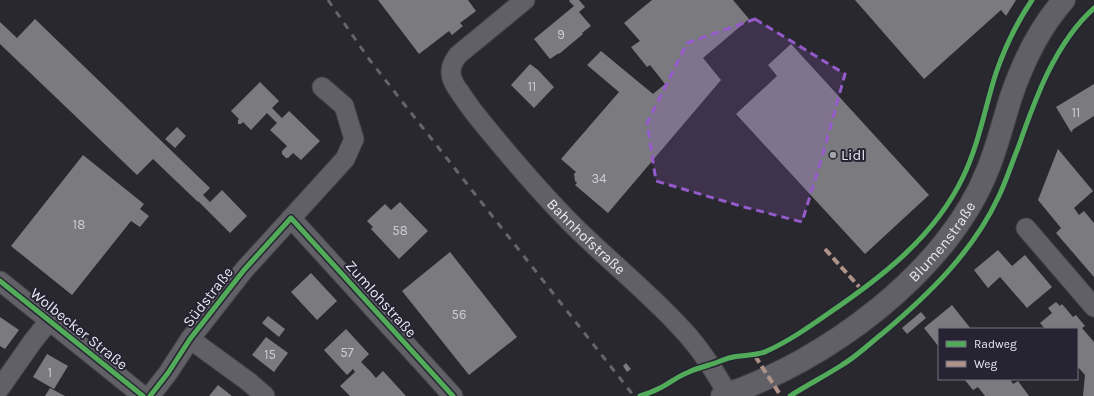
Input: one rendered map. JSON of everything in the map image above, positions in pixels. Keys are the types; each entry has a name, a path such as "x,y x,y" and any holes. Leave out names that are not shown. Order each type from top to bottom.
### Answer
{"street":[{"name":"Bahnhofstraße","path":"525,0 458,55 452,66 452,79 464,99 520,168 578,231 641,288 681,328 704,356 726,395"},
{"name":"Blumenstraße","path":"726,395 753,385 790,368 843,335 906,284 944,244 966,214 983,182 1019,75 1030,51 1045,24 1064,0"},
{"name":"Südstraße","path":"150,396 168,373 190,339 244,270 345,159 354,139 344,106 322,87"},
{"name":"Zumlohstraße","path":"291,218 454,396"},
{"path":"1026,228 1094,307"},
{"name":"Wolbecker Straße","path":"0,281 142,396"},
{"path":"0,388 49,321"},
{"path":"190,339 249,382 265,396"}],"highlighted area":[{"path":"755,19 845,74 802,222 744,207 656,181 647,123 687,43"}],"building":[{"path":"378,0 468,0 476,11 460,23 463,26 452,35 449,31 419,54"},
{"path":"579,0 585,7 579,12 591,26 559,54 550,59 534,39 574,6 569,1"},
{"path":"652,0 733,0 749,19 703,58 721,80 608,213 575,185 577,183 575,181 574,174 576,172 561,159 619,92 587,65 601,51 653,94 665,84 650,65 647,67 631,47 640,41 624,23"},
{"path":"855,0 1016,0 1006,16 1001,10 924,79"},
{"path":"35,19 210,188 203,195 210,202 222,190 247,216 230,233 153,159 137,175 0,44 0,22 17,38"},
{"name":"Lidl","path":"791,44 929,195 865,254 736,114 777,76 768,65"},
{"path":"530,64 538,70 554,87 534,108 511,85"},
{"path":"260,82 279,101 272,108 282,118 289,111 320,141 301,160 293,153 288,158 282,154 282,151 287,146 270,130 277,123 267,113 251,130 243,122 238,124 239,119 231,111"},
{"path":"1094,84 1094,116 1071,132 1056,107"},
{"path":"177,127 186,136 175,148 165,139"},
{"path":"1058,149 1093,191 1074,208 1079,215 1084,211 1094,223 1094,277 1056,233 1061,228 1038,200"},
{"path":"83,155 144,204 140,209 149,216 140,227 131,221 72,295 11,246"},
{"path":"400,202 428,231 399,259 371,229 373,227 367,221 385,204 391,210"},
{"path":"998,250 1012,266 1025,255 1052,287 1027,308 1000,277 988,288 974,270"},
{"path":"450,252 517,337 469,375 402,291"},
{"path":"311,273 337,301 317,320 291,292"},
{"path":"1056,302 1060,306 1062,304 1073,317 1076,315 1085,326 1082,328 1094,342 1094,396 1083,396 1085,375 1078,367 1078,328 1044,328 1040,323 1052,313 1048,308"},
{"path":"952,305 970,328 938,328 938,346 924,328"},
{"path":"921,312 926,318 907,334 902,328"},
{"path":"268,316 285,329 279,337 262,323"},
{"path":"0,317 19,330 5,349 0,346"},
{"path":"346,329 369,354 361,362 376,378 383,371 406,396 350,396 340,386 355,372 353,369 347,375 324,350"},
{"path":"266,337 288,353 274,372 252,355"},
{"path":"47,354 68,366 54,389 33,377"},
{"path":"626,363 631,369 627,372 623,366"},
{"path":"965,380 1011,380 1013,384 1018,381 1029,396 985,396 978,387 973,390"},
{"path":"218,385 232,396 209,396"},
{"path":"50,388 65,396 45,396"}],"railway":[{"path":"328,0 369,59 634,396"}],"marked path":[{"path":"825,249 862,290"},
{"path":"755,356 781,396"}],"cycle path":[{"path":"640,396 658,389 681,375 696,369 734,357 762,353 783,343 849,299 905,254 938,218 963,177 978,139 992,86 1007,44 1032,0"},
{"path":"790,396 842,365 863,350 916,304 948,272 962,255 975,237 998,198 1039,91 1057,55 1080,22 1094,8"},
{"path":"150,396 168,373 190,339 244,270 291,218 453,396"},
{"path":"0,281 143,396"}],"place":[{"name":"Lidl","path":"833,155"}]}
